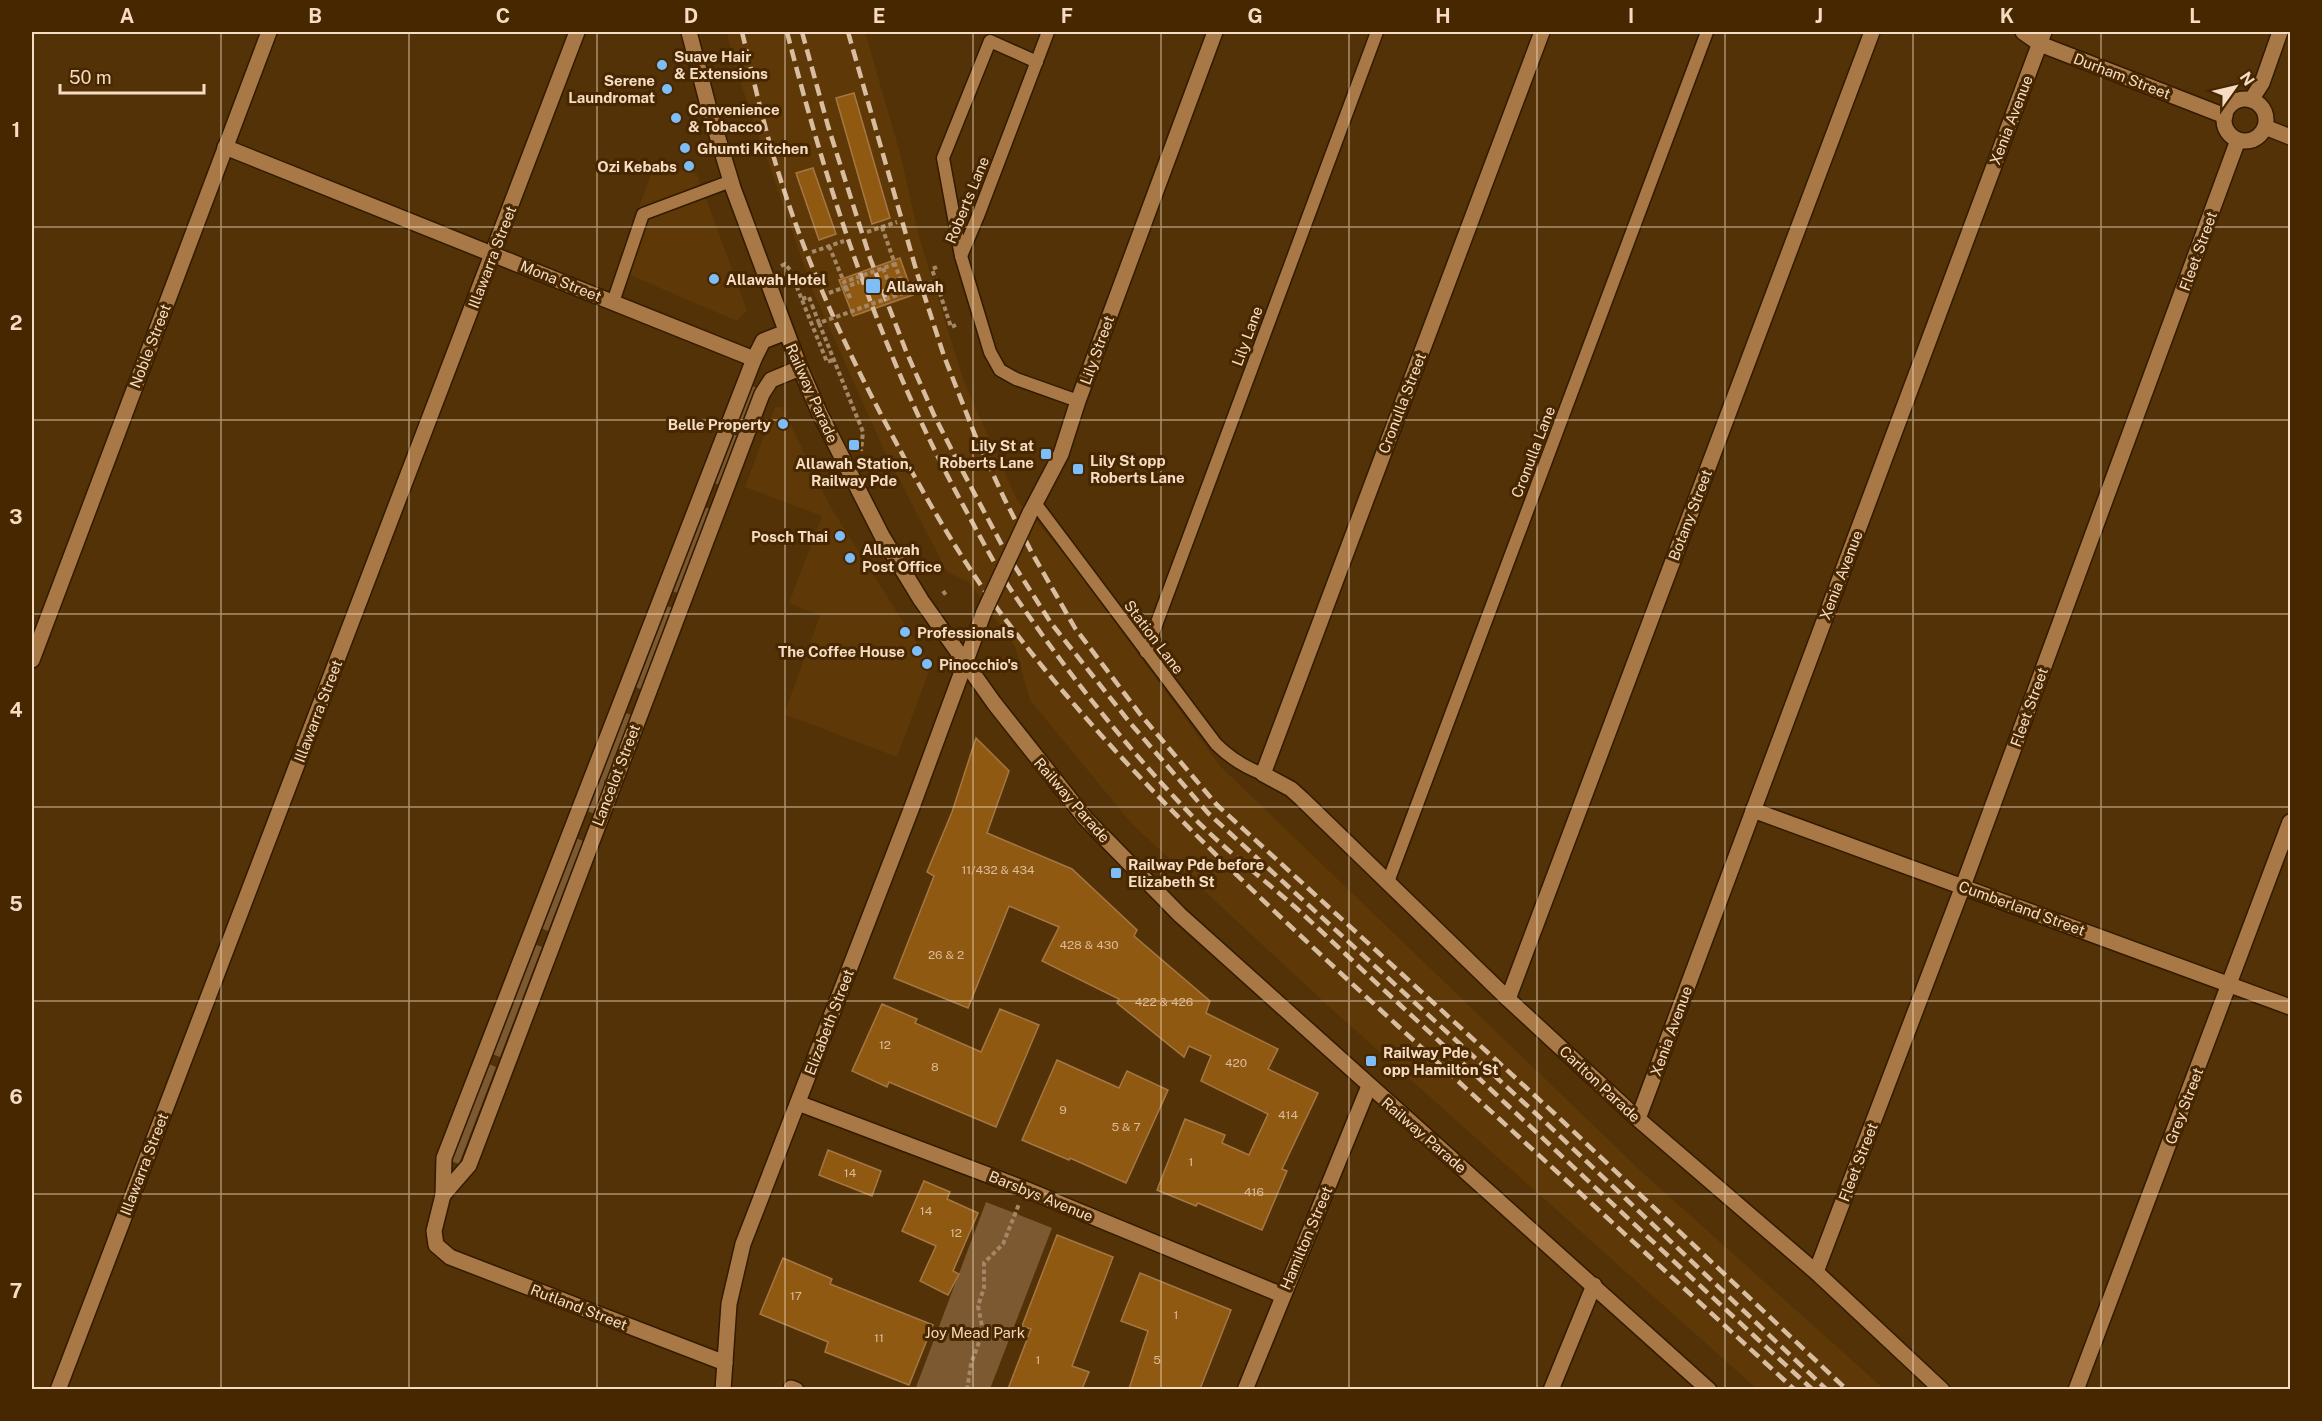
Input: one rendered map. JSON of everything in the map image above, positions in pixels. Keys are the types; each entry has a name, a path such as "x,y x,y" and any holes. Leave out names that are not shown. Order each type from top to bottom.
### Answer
{"street":[{"name":"Noble Street","path":"32,660 269,32"},
{"name":"Illawarra Street","path":"58,1389 578,32"},
{"name":"Railway Parade","path":"689,32 731,181 800,368 839,453 882,536 921,600 1042,767 1085,818 1180,915 1709,1389"},
{"name":"Lily Street","path":"964,661 984,612 1061,454 1078,401 1215,32"},
{"name":"Cronulla Street","path":"1263,774 1542,32"},
{"name":"Botany Street","path":"1508,999 1872,32"},
{"name":"Durham Street","path":"2023,32 2225,116"},
{"path":"2251,100 2262,83 2280,32"},
{"name":"Xenia Avenue","path":"1638,1119 2042,38"},
{"path":"2245,99 2251,100 2262,108 2266,121 2265,127 2262,133 2251,141 2238,140 2225,128 2225,116 2232,104 2245,99"},
{"path":"2265,127 2290,137"},
{"name":"Fleet Street","path":"1816,1272 1963,886 2238,140"},
{"name":"Mona Street","path":"225,147 754,359"},
{"path":"786,332 763,341 754,359 759,372 771,380 800,368"},
{"name":"Lancelot Street","path":"436,1245 435,1221 443,1195 444,1158 754,359"},
{"name":"Lancelot Street","path":"443,1195 469,1165 754,413 764,388 771,380"},
{"name":"Elizabeth Street","path":"723,1389 729,1304 743,1244 952,702 964,661"},
{"name":"Carlton Parade","path":"1263,774 1291,789 1508,999 1638,1119 1816,1272 1941,1389"},
{"name":"Cumberland Street","path":"1753,810 2290,1007"},
{"name":"Grey Street","path":"2076,1389 2290,822"},
{"name":"Hamilton Street","path":"1245,1389 1369,1086"},
{"name":"Barsbys Avenue","path":"798,1103 1025,1189 1282,1295"},
{"name":"Rutland Street","path":"436,1245 450,1257 725,1363"},
{"path":"1551,1389 1594,1285"}],"lane":[{"name":"Roberts Lane","path":"1048,32 961,256 990,352 1000,370 1016,379 1078,401"},
{"name":"Lily Lane","path":"1146,652 1377,32"},
{"name":"Cronulla Lane","path":"1388,882 1707,32"},
{"path":"961,256 943,158 990,41 1036,62"},
{"path":"613,302 643,214 731,181"},
{"name":"Station Lane","path":"1033,508 1216,744 1229,757 1263,774"}],"path":[{"path":"867,232 897,222"},
{"path":"882,227 903,287"},
{"path":"813,252 844,241"},
{"path":"829,246 850,298 845,288"},
{"path":"781,266 785,264 790,270 827,362 833,360"},
{"path":"844,282 896,264"},
{"path":"937,267 932,268 951,327 956,325"},
{"path":"883,268 894,296"},
{"path":"819,323 936,281"},
{"path":"829,293 859,282"},
{"path":"888,292 916,282"},
{"path":"802,299 808,297 812,305 863,432 861,451"},
{"path":"967,1389 972,1364 983,1331 978,1306 984,1288 984,1263 1007,1236 1025,1189"}],"shaded area":[{"path":"727,32 865,32 900,153 919,237 964,382 1017,500 1066,556 1221,767 1644,1174 1884,1389 1757,1389 1335,1012 1132,824 1030,700 1015,647 969,582 947,572 884,450 813,291 734,64"},
{"path":"655,164 697,174 747,310 737,321 616,269"},
{"path":"775,407 782,407 830,506 931,666 897,757 784,714 820,616 789,603 822,516 745,487"}],"green space":[{"path":"751,386 758,388 721,486 714,483"},
{"path":"704,507 711,509 678,593 672,591"},
{"path":"667,606 673,608 642,690 636,687"},
{"path":"625,713 632,715 595,814 587,811"},
{"path":"576,838 583,841 548,931 541,928"},
{"path":"534,944 542,947 500,1057 492,1054"},
{"path":"489,1064 496,1067 459,1164 451,1161"},
{"name":"Joy Mead Park","path":"986,1202 1052,1228 990,1389 915,1390"}],"building":[{"path":"854,93 890,218 872,224 836,98"},
{"path":"813,168 836,234 819,240 796,173"},
{"path":"900,258 913,295 853,316 839,280"},
{"path":"976,738 1009,771 987,833 1072,869 1137,930 1134,936 1210,1001 1206,1013 1278,1049 1268,1069 1318,1093 1282,1169 1287,1171 1262,1230 1198,1203 1196,1206 1157,1190 1185,1119 1225,1135 1222,1143 1249,1155 1268,1114 1201,1081 1211,1056 1189,1046 1184,1057 1117,1003 1119,999 1042,961 1059,927 1009,906 968,1008 894,978 934,876 927,872 952,812"},
{"path":"882,1004 917,1019 915,1023 981,1052 1000,1009 1039,1025 996,1127 889,1082 887,1087 852,1071"},
{"path":"1057,1060 1119,1088 1127,1071 1168,1090 1126,1183 1022,1140"},
{"path":"828,1150 881,1171 872,1196 819,1175"},
{"path":"924,1181 950,1192 947,1199 978,1213 953,1271 959,1274 948,1295 920,1281 936,1246 902,1231"},
{"path":"1057,1235 1113,1257 1072,1366 1089,1372 1082,1389 1008,1389 1031,1329 1022,1326"},
{"path":"783,1258 832,1279 830,1284 933,1325 909,1385 825,1352 828,1342 760,1314"},
{"path":"1140,1273 1231,1310 1200,1389 1129,1389 1148,1331 1121,1321"}],"railway":[{"path":"742,32 777,168 800,237 828,304 875,403 917,481 957,549 1002,615 1093,726 1141,779 1242,880 1795,1390"},
{"path":"787,32 821,154 860,274 907,391 934,449 1001,574 1079,684 1147,767 1196,820 1308,919 1813,1390"},
{"path":"802,32 828,126 870,258 906,351 934,415 1005,551 1051,623 1131,724 1208,813 1545,1122 1827,1390"},
{"path":"848,32 917,273 944,356 975,435 1004,498 1075,628 1140,714 1217,805 1555,1114 1847,1390"}],"place":[{"name":"Suave Hair & Extensions","path":"662,65"},
{"name":"Serene Laundromat","path":"667,89"},
{"name":"Convenience & Tobacco","path":"676,118"},
{"name":"Ghumti Kitchen","path":"685,148"},
{"name":"Ozi Kebabs","path":"689,166"},
{"name":"Allawah Hotel","path":"714,279"},
{"name":"Allawah","path":"873,286"},
{"name":"Belle Property","path":"783,424"},
{"name":"Allawah Station, Railway Pde","path":"854,445"},
{"name":"Lily St at Roberts Lane","path":"1046,454"},
{"name":"Lily St opp Roberts Lane","path":"1078,469"},
{"name":"Posch Thai","path":"840,536"},
{"name":"Allawah Post Office","path":"850,558"},
{"name":"Professionals","path":"905,632"},
{"name":"The Coffee House","path":"917,651"},
{"name":"Pinocchio's","path":"927,664"},
{"name":"Railway Pde before Elizabeth St","path":"1116,873"},
{"name":"Railway Pde opp Hamilton St","path":"1371,1061"}]}
